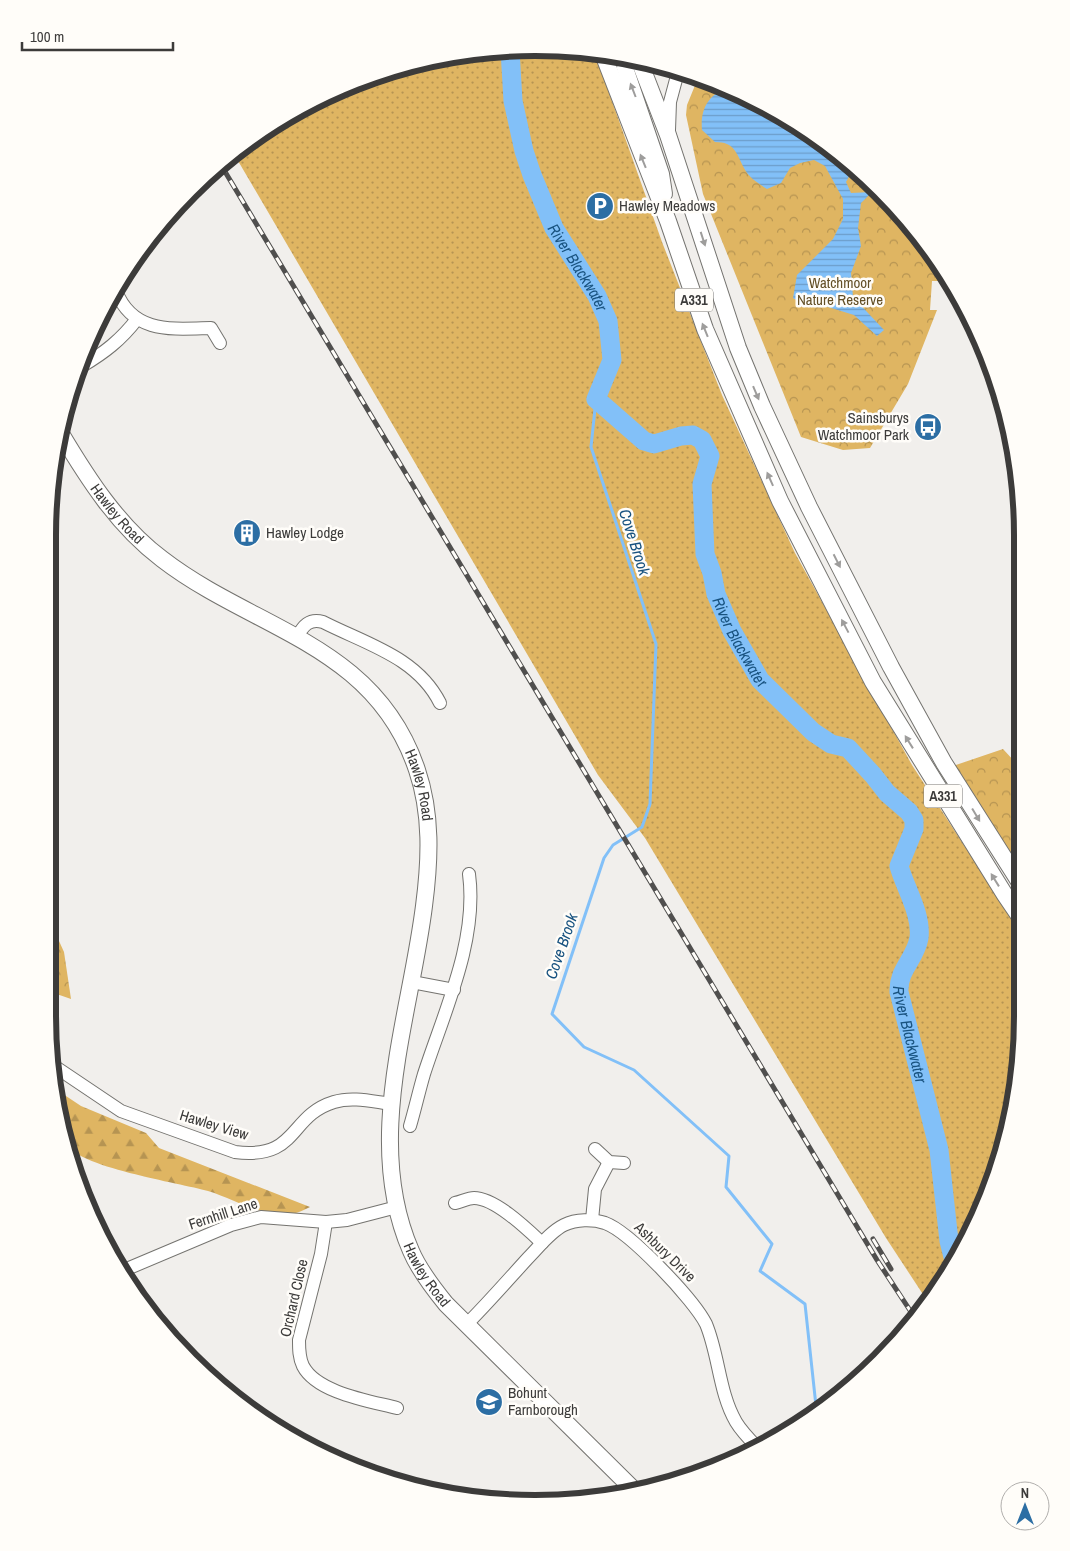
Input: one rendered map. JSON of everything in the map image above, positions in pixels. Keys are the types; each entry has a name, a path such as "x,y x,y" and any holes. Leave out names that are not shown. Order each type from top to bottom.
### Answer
{"main road":[{"name":"A331","path":"624,64 661,174 668,221 713,348 797,536 873,682 1014,908"},
{"name":"A331","path":"625,65 668,135 738,348 800,487 891,667 930,738 1014,873"},
{"name":"Hawley Road","path":"65,440 106,503 145,545 199,584 297,637 335,661 376,696 400,729 417,770 426,807 428,855 423,911 392,1104 390,1152 396,1207 411,1252 421,1270 446,1304 629,1486"}],"street":[{"path":"668,135 670,102 676,78"},
{"path":"119,299 121,305 137,319 164,330 211,328 220,343"},
{"path":"89,362 104,353 124,336 137,319"},
{"path":"297,637 310,621 316,620 385,651 418,672 432,687 440,703"},
{"path":"410,1126 424,1075 454,990 467,925 469,874"},
{"path":"412,982 454,990"},
{"name":"Hawley View","path":"59,1069 121,1111 242,1153 263,1153 274,1149 293,1136 310,1115 334,1102 364,1100 392,1104"},
{"path":"595,1149 609,1162 624,1163"},
{"path":"592,1220 595,1189 609,1162"},
{"path":"455,1203 473,1198 486,1200 515,1220 542,1243"},
{"name":"Fernhill Lane","path":"128,1268 231,1225 261,1217 326,1222 347,1220 396,1207"},
{"name":"Ashbury Drive","path":"466,1325 542,1243 566,1224 592,1220 605,1223 624,1234 690,1299 705,1323 712,1340 731,1412 753,1442"},
{"name":"Orchard Close","path":"326,1222 321,1254 299,1340 299,1354 304,1367 314,1380 326,1388 397,1408"}],"green space":[{"name":"Hawley Meadows","path":"535,56 598,60 662,242 722,395 795,553 912,765 1014,923 1013,1047 1005,1109 988,1170 977,1199 950,1255 924,1295 886,1238 645,838 598,775 238,160 269,137 323,106 381,82 442,65 504,57"},
{"name":"Watchmoor Nature Reserve","path":"695,84 747,106 801,137 851,175 874,196 915,244 941,281 932,281 930,310 937,310 908,384 870,448 843,450 801,437 703,194 686,115 687,105"},
{"path":"1003,749 1014,761 1014,866 950,767"},
{"path":"59,941 64,952 71,999 56,994 56,942"},
{"path":"63,1094 81,1106 146,1133 159,1148 310,1207 292,1214 264,1211 248,1207 208,1191 130,1173 87,1159 77,1154"}],"water":[{"path":"718,93 774,120 826,155 850,174 846,182 851,193 871,193 861,203 858,228 861,246 851,273 853,297 884,330 877,336 854,315 828,307 807,307 793,298 797,275 833,239 843,219 843,199 825,166 814,160 800,163 790,168 781,183 767,189 746,172 737,153 731,146 715,142 702,130 704,110 715,94"}],"waterway":[{"name":"River Blackwater","path":"510,57 513,101 524,151 532,175 554,228 597,296 608,321 612,360 596,399 644,441 654,444 681,436 693,435 702,440 710,456 702,484 705,554 712,573 716,594 732,631 760,680 813,732 831,744 848,748 887,793 909,812 914,820 914,829 899,866 916,910 919,938 917,946 901,977 899,992 939,1150 952,1252"},
{"name":"Cove Brook","path":"596,399 591,447 656,644 650,804 642,827 613,845 604,858 552,1014 584,1047 634,1070 729,1156 726,1187 772,1244 760,1271 805,1304 816,1403"}],"railway":[{"path":"224,171 877,1260 911,1312"},
{"path":"873,1239 891,1269"}],"place":[{"name":"Hawley Meadows","path":"600,206"},
{"name":"Sainsburys Watchmoor Park","path":"928,427"},
{"name":"Hawley Lodge","path":"247,533"},
{"name":"Bohunt Farnborough","path":"489,1402"}]}
